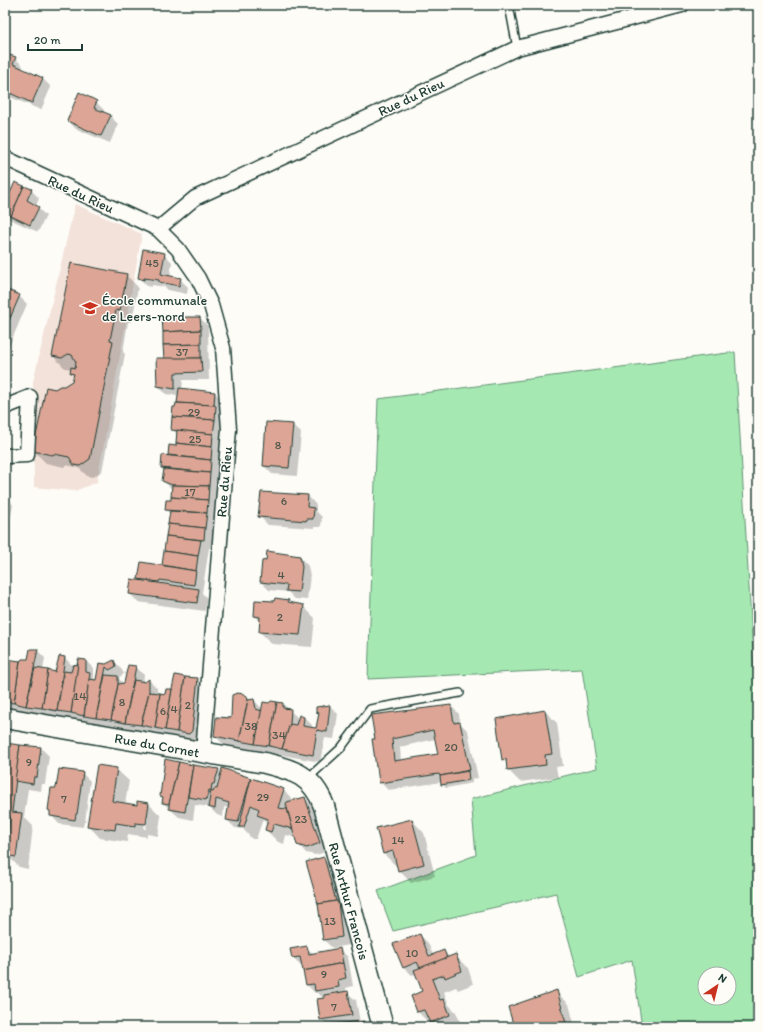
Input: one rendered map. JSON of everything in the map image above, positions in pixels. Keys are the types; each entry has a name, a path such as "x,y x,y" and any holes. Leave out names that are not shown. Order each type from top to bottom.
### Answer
{"street":[{"name":"Rue du Rieu","path":"158,229 195,198 517,48 682,5"},
{"name":"Rue du Rieu","path":"5,158 158,229 178,249 198,278 211,305 223,348 229,429 203,753"},
{"path":"5,407 30,396 27,455 5,456"},
{"name":"Rue du Cornet","path":"5,718 275,765 293,771 307,779"},
{"name":"Rue Arthur Francois","path":"307,779 317,790 324,806 383,1027"}],"lane":[{"path":"509,5 517,48"},
{"path":"307,779 340,748 370,708 460,693"}],"shaded area":[{"name":"École communale de Leers-nord","path":"75,204 142,234 97,482 75,491 34,487 33,382"}],"green space":[{"path":"735,352 754,671 758,675 758,1027 642,1027 632,960 579,977 556,893 393,931 378,891 476,855 471,799 597,768 582,669 368,679 378,399"}],"building":[{"path":"6,54 16,57 13,64 43,78 32,103 5,91"},
{"path":"79,92 97,101 94,108 111,115 101,136 67,121"},
{"path":"15,182 24,186 11,216 5,213 5,191 10,193"},
{"path":"24,186 32,189 27,200 39,207 30,225 11,216"},
{"path":"143,249 165,253 161,274 181,278 179,286 159,282 159,280 144,278 144,280 138,278"},
{"path":"71,263 127,274 120,311 116,310 110,340 113,341 90,459 80,466 74,465 69,457 33,451 46,387 55,389 60,386 64,386 72,381 74,374 70,373 71,367 75,368 76,362 72,355 68,354 62,358 52,356"},
{"path":"5,289 20,295 11,316 5,314"},
{"path":"5,314 11,316 5,329"},
{"path":"162,317 200,317 201,330 163,332"},
{"path":"201,330 201,344 163,345 163,332"},
{"path":"201,344 201,358 164,359 163,345"},
{"path":"156,358 201,358 202,372 175,373 175,389 157,386"},
{"path":"179,388 215,392 214,405 177,403"},
{"path":"176,403 214,405 216,406 215,420 172,417 173,407 175,407"},
{"path":"172,417 215,420 213,434 171,430"},
{"path":"266,422 293,424 289,468 263,466"},
{"path":"177,430 213,434 212,447 176,443"},
{"path":"176,443 212,447 211,460 168,455 169,445 176,446"},
{"path":"162,455 211,460 210,473 161,468"},
{"path":"164,469 210,473 209,486 172,485 162,481"},
{"path":"172,485 209,486 208,500 171,497"},
{"path":"261,492 308,495 307,507 314,508 313,519 307,519 306,521 258,517"},
{"path":"171,497 208,500 207,513 165,510 166,500 171,500"},
{"path":"5,499 10,500 6,518 5,518"},
{"path":"170,511 207,513 205,528 168,524"},
{"path":"168,524 205,528 204,540 166,536"},
{"path":"166,536 201,540 198,556 164,551"},
{"path":"164,551 198,556 196,571 162,565"},
{"path":"267,551 300,556 302,567 299,592 286,591 287,585 260,582 262,561 266,560"},
{"path":"141,562 196,571 194,585 160,580 159,582 138,579"},
{"path":"131,579 199,589 197,603 129,594"},
{"path":"275,598 289,600 288,602 304,605 300,635 259,632 260,617 254,616 255,600 274,601"},
{"path":"30,649 38,649 26,706 14,703 20,661 22,659 28,659"},
{"path":"60,656 65,657 57,711 42,708 48,670 55,672"},
{"path":"6,659 20,661 14,703 5,702"},
{"path":"78,659 86,660 86,672 90,673 84,716 71,713"},
{"path":"114,660 116,665 115,667 109,670 106,667 96,718 84,716 89,679 96,680 99,663 106,664"},
{"path":"78,664 71,713 57,711 64,671 71,672 73,665"},
{"path":"128,665 136,666 125,723 111,720 118,684 124,683"},
{"path":"35,668 48,670 42,708 26,706"},
{"path":"105,675 118,676 118,684 111,720 96,718"},
{"path":"175,675 185,677 177,732 165,730"},
{"path":"185,677 198,678 192,731 189,734 177,732"},
{"path":"149,679 149,692 141,725 125,723 134,680 145,682"},
{"path":"166,689 172,689 165,730 155,728 160,693 165,694"},
{"path":"149,692 160,693 155,728 141,725"},
{"path":"237,693 244,694 247,696 248,700 239,741 214,736 216,717 231,718 232,695"},
{"path":"254,699 256,709 262,711 255,744 239,741 248,700"},
{"path":"271,701 277,702 269,746 255,744 263,702 269,703"},
{"path":"277,702 283,703 283,708 291,709 290,724 282,749 269,746"},
{"path":"330,705 327,732 317,730 313,755 282,749 290,724 296,725 299,715 304,717 303,726 316,728 319,713 316,712 316,707"},
{"path":"451,705 454,723 460,722 470,770 440,776 439,774 379,783 372,739 375,739 371,715","holes":["433,730 438,754 394,761 392,739"]},
{"path":"545,710 552,754 545,755 546,765 507,770 506,759 502,760 496,719"},
{"path":"5,743 20,745 12,812 22,813 16,857 6,855 10,817 5,816"},
{"path":"20,745 41,747 37,777 34,777 33,784 15,781"},
{"path":"165,759 179,762 169,804 162,803 163,797 160,796"},
{"path":"179,762 193,765 185,812 169,809"},
{"path":"97,765 117,768 112,801 137,805 137,801 149,803 146,824 135,823 135,826 116,823 115,830 87,826"},
{"path":"193,765 219,769 206,800 188,797"},
{"path":"222,768 251,778 238,822 226,820 229,803 216,799 215,809 208,807 211,791 213,792 215,788 217,789"},
{"path":"59,769 83,772 75,820 50,816 50,811 48,810 51,788 56,788"},
{"path":"468,771 469,780 441,785 440,776"},
{"path":"251,778 284,789 278,808 287,809 293,829 274,824 271,832 265,830 268,819 257,815 259,809 251,805 244,827 239,827"},
{"path":"305,797 320,843 307,848 297,845 286,804 287,802"},
{"path":"412,819 424,864 398,871 393,851 383,854 376,828"},
{"path":"324,857 336,901 318,904 306,862"},
{"path":"338,902 342,937 323,940 318,904"},
{"path":"420,934 429,956 444,950 447,958 420,968 417,962 403,968 393,944"},
{"path":"307,946 309,954 340,948 343,963 303,971 300,957 292,958 290,949"},
{"path":"456,954 462,971 445,978 444,975 432,979 440,1000 444,999 450,1015 430,1023 424,1010 417,1012 411,996 422,991 414,970"},
{"path":"343,963 346,978 338,980 339,987 315,991 314,984 306,985 303,971"},
{"path":"557,990 567,1027 514,1027 508,1007"},
{"path":"348,991 352,1015 320,1020 317,999 324,998 324,995"},
{"path":"364,1021 365,1027 331,1027 331,1024"},
{"path":"474,1024 475,1027 464,1027"}],"place":[{"name":"École communale de Leers-nord","path":"90,308"}]}
